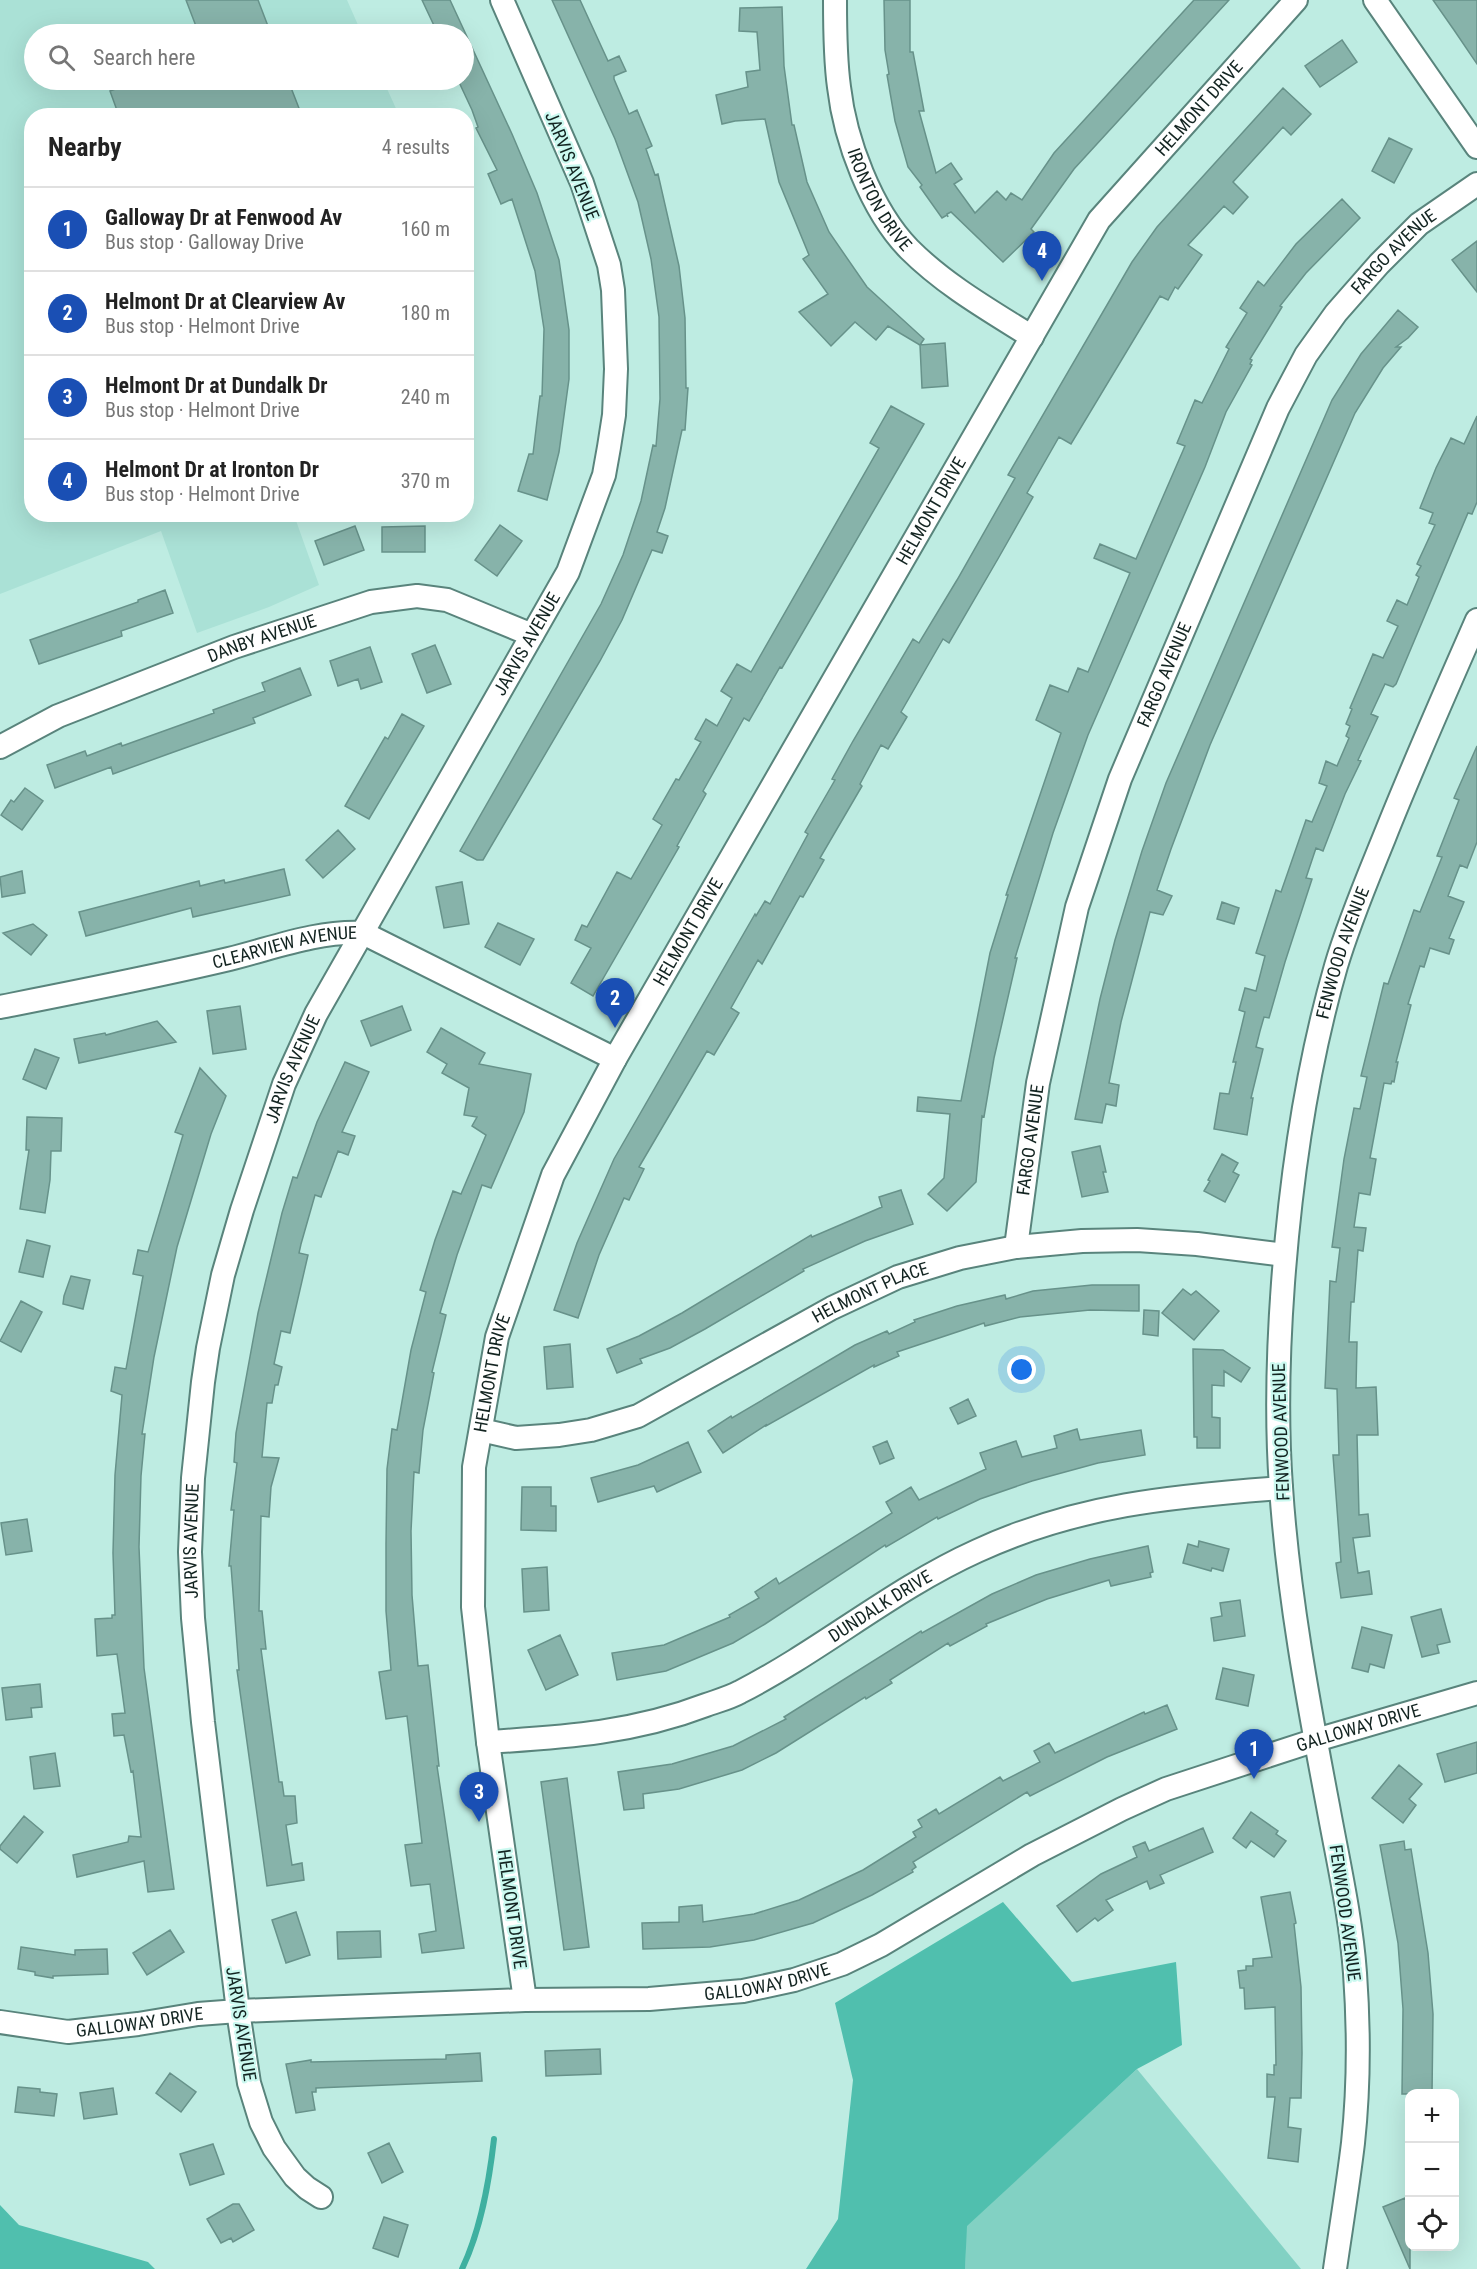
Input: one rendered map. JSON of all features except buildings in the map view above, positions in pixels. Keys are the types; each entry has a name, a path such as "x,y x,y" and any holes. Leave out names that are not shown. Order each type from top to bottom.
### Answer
{"street":[{"name":"JARVIS AVENUE","path":"321,2197 307,2188 285,2165 261,2122 249,2083 238,2011 203,1722 193,1618 190,1552 192,1488 203,1382 223,1275 284,1084 316,1014 568,572 604,475 614,415 616,369 615,318 609,266 582,183 502,0"},
{"name":"IRONTON DRIVE","path":"835,0 836,48 843,112 874,200 888,223 908,247 938,275 970,298 1032,336"},
{"name":"HELMONT DRIVE","path":"525,2000 488,1742 473,1606 474,1467 497,1337 554,1175 615,1059 1099,220 1296,0"},
{"path":"1374,0 1477,147"},
{"name":"FARGO AVENUE","path":"1016,1247 1038,1083 1077,907 1120,779 1278,408 1312,347 1336,313 1379,264 1419,224 1477,184"},
{"name":"DANBY AVENUE","path":"0,747 58,716 224,651 371,602 417,596 447,600 532,635"},
{"name":"FENWOOD AVENUE","path":"1335,2269 1353,2143 1358,2060 1357,2004 1350,1928 1297,1625 1281,1488 1278,1421 1279,1347 1285,1255 1294,1167 1302,1117 1311,1067 1336,964 1408,778 1477,620"},
{"name":"CLEARVIEW AVENUE","path":"0,1007 219,961 320,935 339,932 363,933 615,1059"},
{"name":"HELMONT PLACE","path":"481,1430 516,1438 559,1435 591,1430 638,1416 832,1308 898,1277 960,1258 1016,1247 1082,1241 1137,1240 1197,1244 1285,1255"},
{"name":"DUNDALK DRIVE","path":"488,1742 581,1736 624,1729 693,1710 738,1693 801,1657 937,1570 977,1551 1046,1524 1096,1510 1148,1500 1281,1488"},
{"name":"GALLOWAY DRIVE","path":"0,2022 68,2032 198,2014 238,2011 525,2000 684,1997 742,1991 794,1980 842,1964 881,1945 1032,1855 1166,1789 1316,1740 1477,1693"}],"shaded area":[{"path":"0,0 347,0 358,24 24,24 24,90 388,90 396,108 24,108 24,522 296,522 319,585 269,607 197,633 161,531 0,594"}],"green space":[{"path":"1003,1902 1072,1982 1176,1962 1182,2045 1137,2069 967,2226 965,2269 806,2269 838,2219 853,2080 835,2003"},
{"path":"1137,2069 1301,2269 965,2269 966,2226"},
{"path":"0,2205 19,2225 148,2262 155,2269 0,2269"}],"waterway":[{"path":"462,2269 469,2254 483,2206 494,2139"}],"place":[{"name":"Helmont Dr at Ironton Dr","path":"1042,281"},
{"name":"Helmont Dr at Clearview Av","path":"615,1028"},
{"name":"Galloway Dr at Fenwood Av","path":"1254,1779"},
{"name":"Helmont Dr at Dundalk Dr","path":"479,1822"}]}
